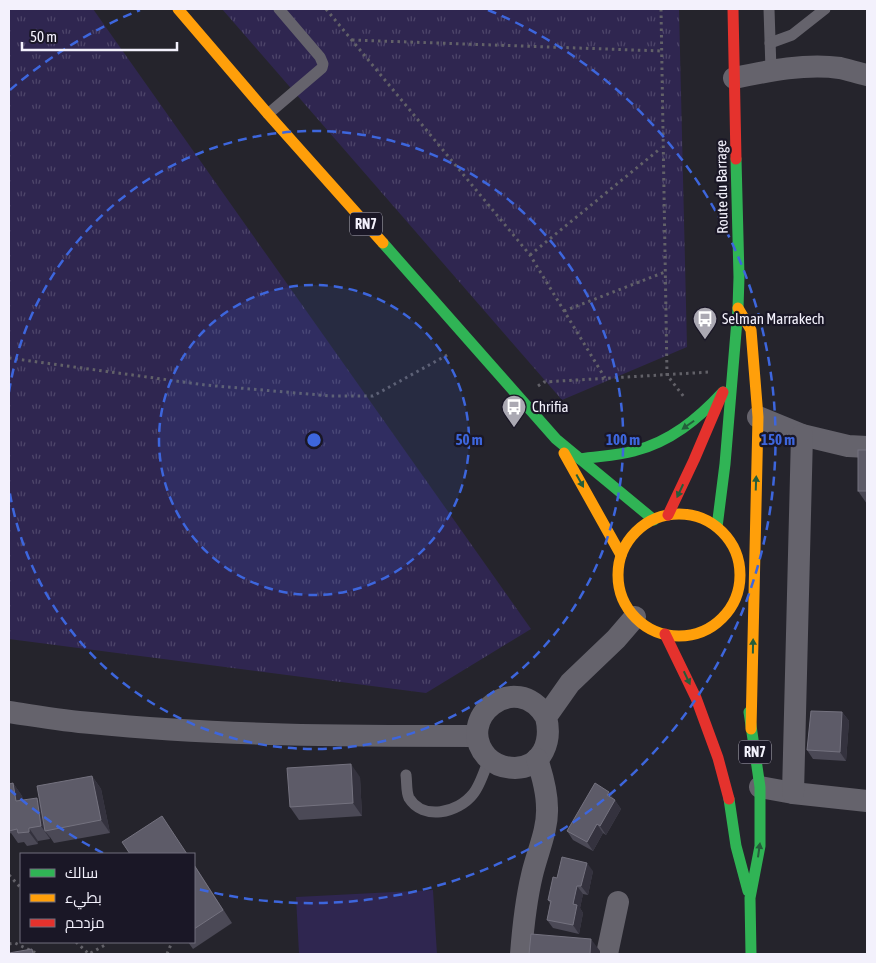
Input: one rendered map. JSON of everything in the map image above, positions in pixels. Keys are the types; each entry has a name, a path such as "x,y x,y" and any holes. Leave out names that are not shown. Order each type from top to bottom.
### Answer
{"main road":[{"name":"RN7","path":"178,9 268,114 556,439 654,520"},
{"name":"Route du Barrage","path":"717,527 725,464 738,308 733,9"},
{"path":"738,308 751,330 758,417 751,729"},
{"name":"Route du Barrage","path":"668,515 694,460 732,368"},
{"path":"580,459 632,452 661,442 700,417 723,392"},
{"name":"RN7","path":"556,439 621,555"},
{"path":"686,514 702,518 717,527 728,539 736,554 740,571 738,590 731,607 719,621 703,631 683,636 666,634 649,628 635,617 625,604 620,588 618,571 621,555 629,540 640,528 668,515 686,514"},
{"path":"731,607 734,624"},
{"name":"RN7","path":"666,634 696,698 718,758 732,808 736,846 750,898"},
{"name":"RN7","path":"741,660 760,787 760,846 750,898 751,954"}],"street":[{"path":"734,78 771,70 810,68 839,68 867,75"},
{"path":"758,417 802,435 848,446 867,447"},
{"path":"792,793 802,435"},
{"path":"539,710 616,639 635,617"},
{"path":"510,696 522,697 539,710 549,728 548,740 544,750 537,759 528,765 513,768 498,765 489,759 479,745 477,736 482,714 490,705 499,699 510,696"},
{"path":"9,712 90,723 219,733 477,736"},
{"path":"521,954 532,875 548,808 544,783 537,759"},
{"path":"760,787 792,793 867,801"},
{"path":"608,954 618,902"}],"lane":[{"path":"268,114 322,68 323,64 320,56 279,9"},
{"path":"769,9 771,70"},
{"path":"770,43 792,35 825,9"},
{"path":"406,775 408,796 415,805 428,812 444,811 460,805 473,794 489,759"}],"path":[{"path":"326,9 530,255 605,378"},
{"path":"661,9 667,374 700,417"},
{"path":"352,40 662,51"},
{"path":"530,255 662,148"},
{"path":"564,311 665,272"},
{"path":"9,358 205,385 331,396 373,396 471,342"},
{"path":"520,398 544,382 732,368"},
{"path":"9,875 20,887"},
{"path":"9,944 15,943 38,954"},
{"path":"77,943 89,954 106,943"}],"green space":[{"path":"9,9 93,9 531,629 426,693 9,639"},
{"path":"222,9 679,9 687,347 562,400"},
{"path":"433,890 437,954 299,954 296,897"}],"building":[{"path":"858,450 867,450 867,491 858,491"},
{"path":"811,711 842,712 840,752 807,750"},
{"path":"351,764 353,803 290,807 287,768"},
{"path":"92,776 101,820 45,831 37,786"},
{"path":"13,783 16,801 37,798 41,826 29,828 29,832 18,833 17,829 9,831 9,784"},
{"path":"595,783 609,792 607,795 615,800 600,826 597,824 587,842 567,831"},
{"path":"162,816 186,853 129,853 122,842"},
{"path":"562,857 587,863 581,886 577,886 573,904 577,905 573,925 547,920 551,901 548,900 553,877 557,878"},
{"path":"195,867 223,910 195,928"},
{"path":"531,934 591,939 590,954 529,954"},
{"path":"32,949 33,954 9,954 9,953"}],"traffic: fast":[{"path":"717,527 725,464 738,308 736,159"},
{"path":"383,243 556,439 654,520"},
{"path":"580,459 627,453 660,442 683,428 723,392"},
{"path":"749,712 760,787 760,846 750,898 751,954"},
{"path":"729,799 736,846 748,891"}],"traffic: slow":[{"path":"178,9 383,243"},
{"path":"738,308 751,330 758,417 751,729"},
{"path":"564,453 621,555"},
{"path":"679,514 702,519 722,532 735,552 740,575 735,598 722,618 702,631 679,636 656,631 636,618 623,598 618,575 623,552 636,532 656,519 679,514"}],"traffic: jam":[{"path":"733,9 736,159"},
{"path":"668,515 723,392"},
{"path":"665,634 696,698 718,758 729,799"}],"place":[{"name":"Selman Marrakech","path":"705,340"},
{"name":"Chrifia","path":"514,428"}]}
